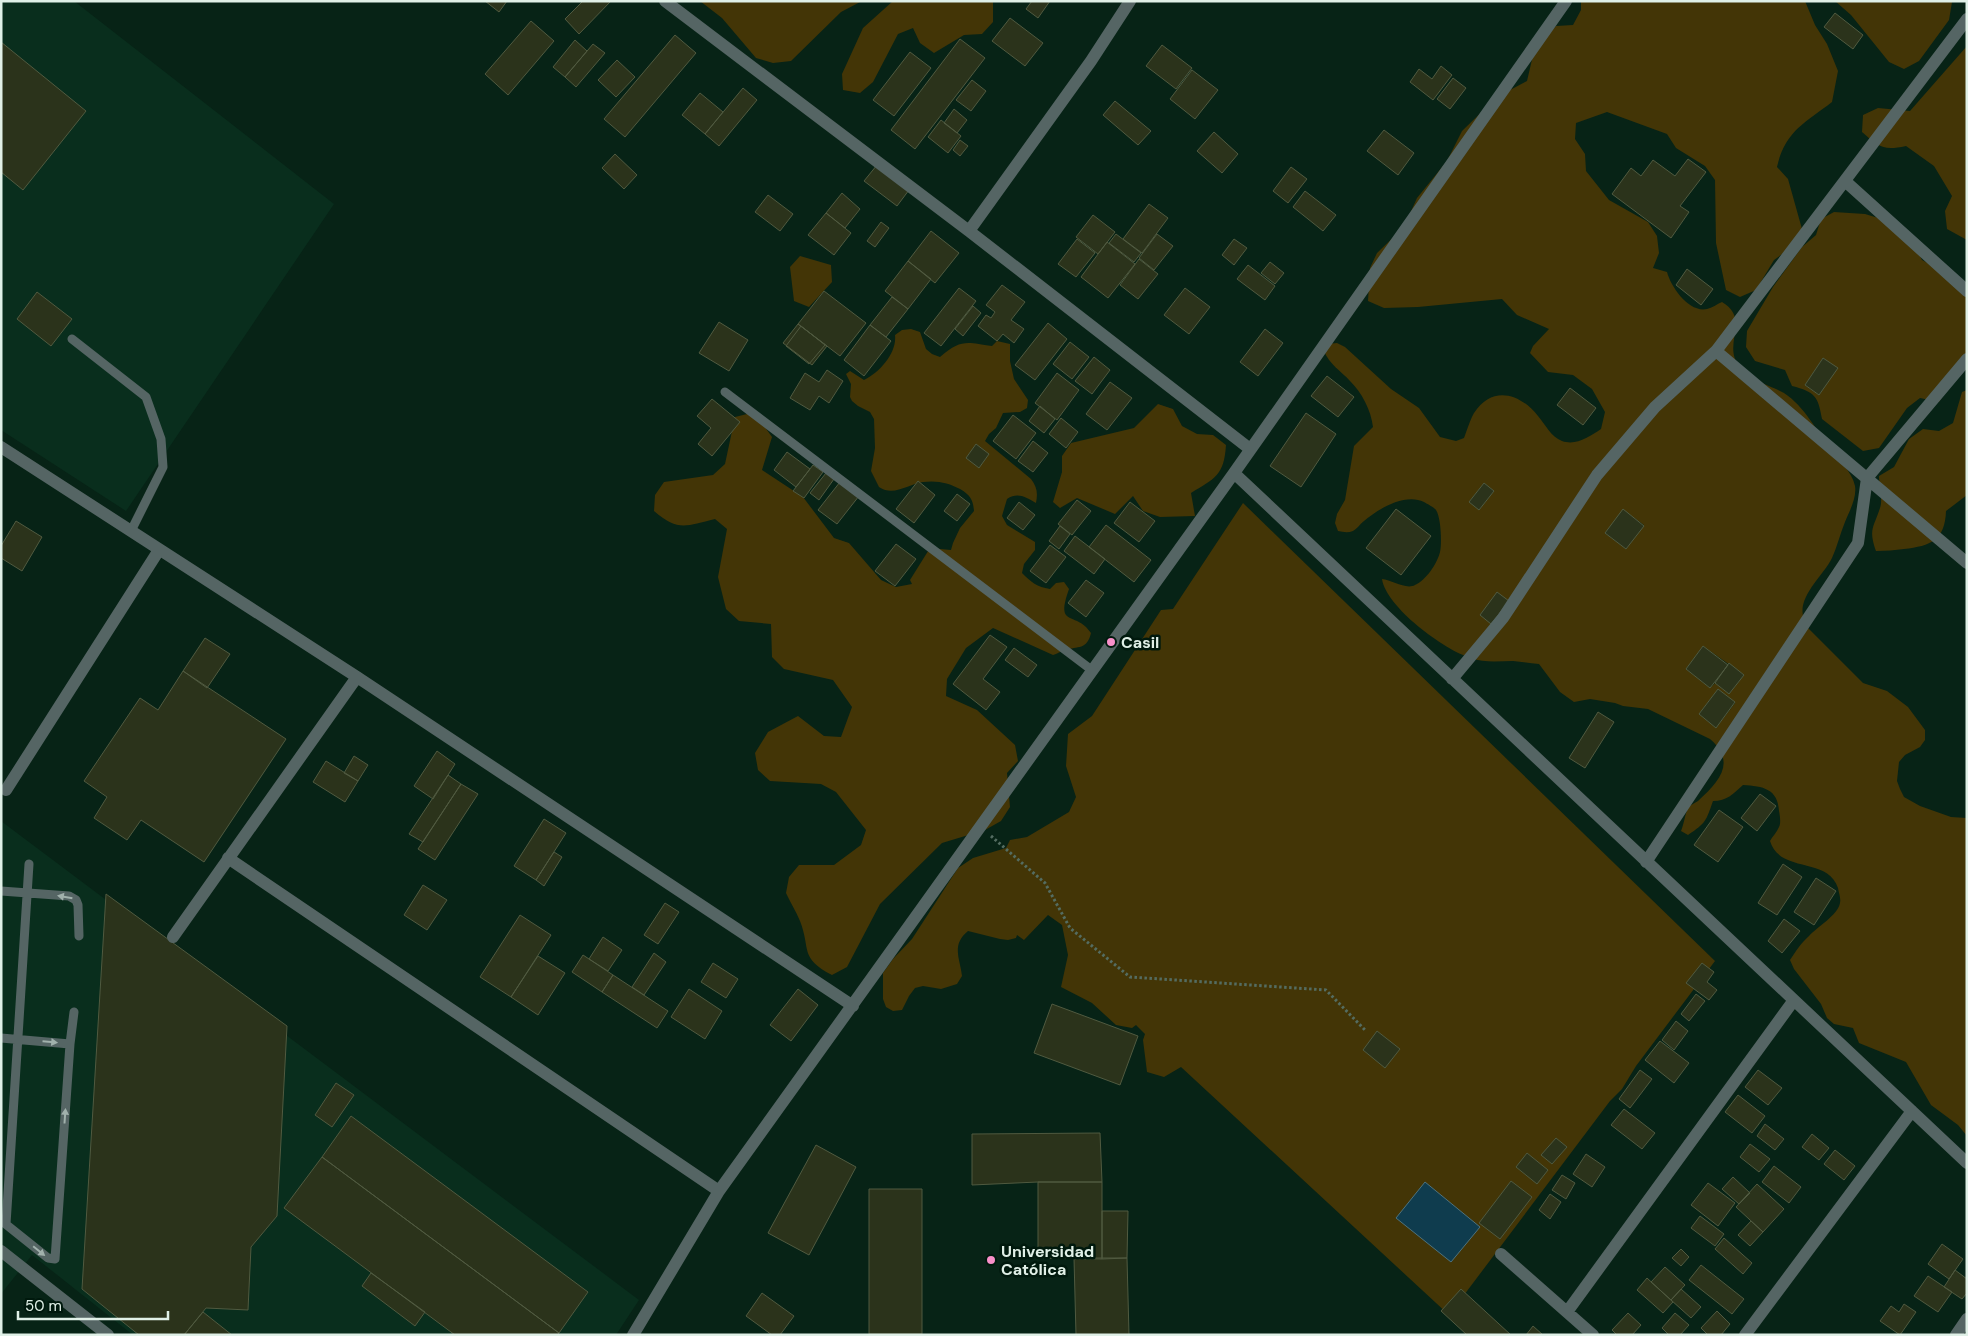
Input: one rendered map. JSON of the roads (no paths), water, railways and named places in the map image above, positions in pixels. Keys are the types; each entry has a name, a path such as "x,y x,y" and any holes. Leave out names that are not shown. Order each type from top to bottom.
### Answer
{"street":[{"path":"969,231 1091,61 1130,1"},
{"path":"633,1335 719,1191 1234,473 1566,1"},
{"path":"668,2 969,231 1250,449"},
{"path":"1452,679 1503,618 1598,475 1655,407 1716,351 1967,19"},
{"path":"1845,182 1967,291"},
{"path":"1716,351 1967,562"},
{"path":"1646,862 1858,543 1867,478 1967,360"},
{"path":"1,447 357,677 853,1006"},
{"path":"1234,473 1967,1163"},
{"path":"6,790 159,550"},
{"path":"173,937 357,677"},
{"path":"228,858 719,1191"},
{"path":"1567,1312 1794,1000"},
{"path":"1745,1335 1912,1111"},
{"path":"1,1251 108,1335"},
{"path":"1501,1254 1593,1335"},
{"path":"1956,1335 1967,1319"}],"lane":[{"path":"72,339 146,397 161,439 163,467 131,531"},
{"path":"725,392 1093,671"},
{"path":"29,864 4,1222 48,1258 55,1259 70,1044 74,1012"},
{"path":"1,891 69,896 76,900 78,905 79,936"},
{"path":"1,1038 70,1044"}],"water":[{"path":"1425,1182 1480,1227 1451,1262 1396,1218"}],"place":[{"name":"Casil","path":"1111,642"},
{"name":"Universidad Católica","path":"991,1260"}]}
